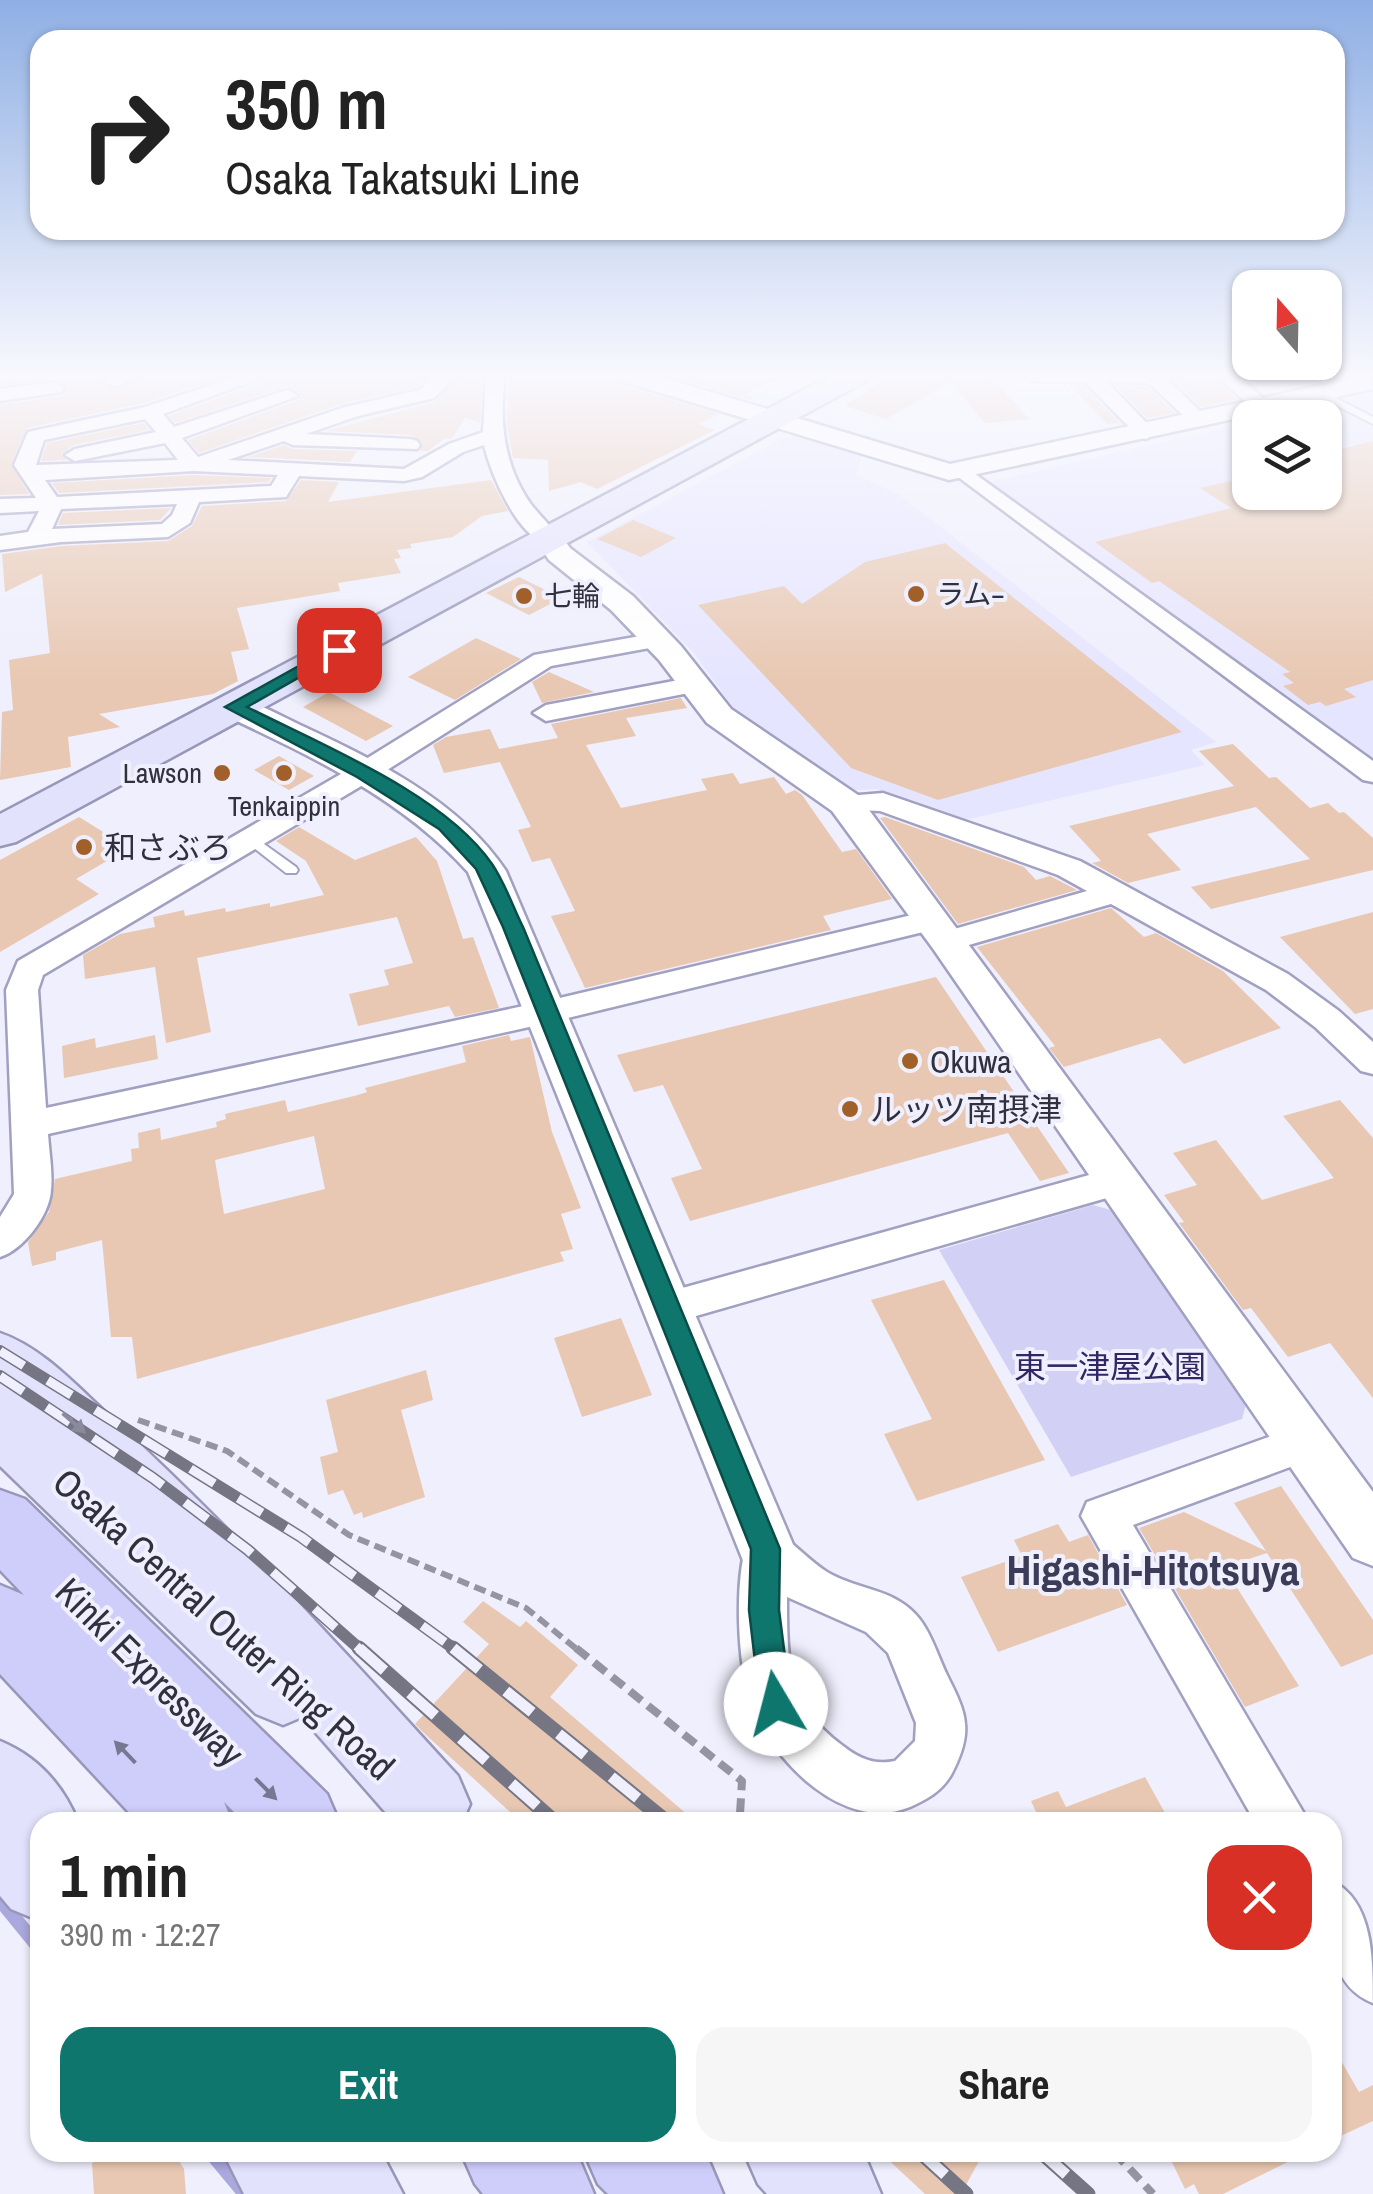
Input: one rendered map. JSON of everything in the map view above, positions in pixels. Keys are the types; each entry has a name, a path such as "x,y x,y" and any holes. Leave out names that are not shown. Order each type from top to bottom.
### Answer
{"highway":[{"name":"Kinki Expressway","path":"0,1522 289,1812"},
{"name":"Kinki Expressway","path":"0,1621 182,1812"},
{"path":"517,2162 547,2194"},
{"path":"640,2162 673,2194"}],"main road":[{"path":"0,832 663,477"},
{"path":"0,1360 86,1433 246,1597 439,1812"},
{"name":"Osaka Central Outer Ring Road","path":"0,1423 284,1687 439,1812"},
{"path":"0,1780 30,1815"},
{"path":"0,1833 30,1868"},
{"path":"277,2162 304,2194"},
{"path":"329,2162 356,2194"},
{"path":"800,2162 834,2194"}],"street":[{"path":"33,477 50,503"},
{"path":"0,506 278,492 288,477"},
{"path":"503,477 530,521 549,538 559,554 622,602 719,716 845,803 941,931 1373,1539"},
{"path":"971,477 1373,774"},
{"path":"0,543 168,530 182,518 190,498"},
{"path":"38,538 50,503"},
{"path":"0,1242 16,1225 34,1194 22,990 28,970 363,773 544,660 657,640"},
{"path":"546,712 695,685"},
{"path":"234,707 363,773 446,825 484,867 766,1549 764,1610 772,1692 781,1715 800,1740 858,1784 887,1788 914,1779 933,1759 941,1730 934,1702 906,1639 875,1610 814,1590 766,1549"},
{"path":"845,803 884,802 1069,868 1277,982 1327,1019 1373,1062"},
{"path":"31,1124 1113,893"},
{"path":"668,1308 1118,1180"},
{"path":"1277,1812 1103,1516 1305,1443"},
{"path":"1342,1924 1373,1976"}],"lane":[{"path":"250,838 291,870"}],"path":[{"path":"127,1416 227,1451 349,1535 526,1608 742,1781 740,1812"},
{"path":"1124,2162 1154,2194"}],"shaded area":[{"path":"709,477 861,477 900,495 1216,742 1191,750 1205,765 965,820 878,789 853,790 829,778 739,716 694,653 587,542"},
{"path":"1010,477 1232,477 1232,510 1342,510 1342,477 1373,477 1373,766 986,483"}],"green space":[{"name":"東一津屋公園","path":"1093,1205 1111,1210 1246,1404 1242,1419 1071,1477 939,1250"}],"building":[{"path":"0,477 19,477 29,494 0,495"},
{"path":"152,477 271,478 269,482 59,493 52,483"},
{"path":"549,477 620,477 597,489 581,482 549,491"},
{"path":"1342,477 1373,477 1373,680 1344,689 1356,697 1326,706 1320,702 1308,705 1283,686 1294,683 1282,674 1290,672 1159,581 1152,583 1095,542 1231,508 1200,488 1232,481 1232,510 1342,510"},
{"path":"301,480 339,482 328,502 491,480 508,511 482,516 453,537 397,550 401,558 394,559 401,573 338,583 340,591 237,608 249,649 231,652 238,681 213,694 99,714 120,727 68,737 71,767 0,780 2,712 13,710 9,660 50,653 42,574 5,592 2,554 61,546 168,541 192,526 202,506 286,501"},
{"path":"171,508 160,520 58,525 63,513"},
{"path":"633,520 676,538 641,557 597,539"},
{"path":"945,543 1182,732 938,800 851,768 698,605 784,586 802,604 865,562"},
{"name":"七輪","path":"519,577 562,598 529,615 486,593"},
{"path":"476,638 521,659 455,700 408,677"},
{"path":"549,672 594,692 542,703 532,682"},
{"path":"329,692 393,726 366,741 303,707"},
{"path":"681,698 687,708 626,718 636,736 586,745 621,808 707,790 701,779 733,773 740,784 774,777 786,794 795,790 802,795 842,852 856,849 892,899 823,916 831,930 585,988 551,916 575,911 550,858 532,862 518,830 531,827 500,762 444,773 433,745 446,737 490,729 499,749 558,738 551,724"},
{"path":"1233,744 1269,778 1276,777 1310,808 1328,803 1373,838 1373,870 1211,909 1191,887 1310,859 1256,807 1147,834 1181,870 1128,883 1092,863 1101,861 1069,826 1234,786 1199,751"},
{"name":"Tenkaippin","path":"279,756 314,776 289,790 254,770"},
{"path":"79,817 129,848 76,879 99,894 0,952 0,860"},
{"path":"880,818 1024,867 1036,880 1050,876 1077,890 958,924"},
{"path":"299,827 355,860 416,837 437,861 463,939 473,937 499,1008 455,1017 449,1006 358,1026 349,994 389,985 384,970 413,963 397,917 197,958 211,1032 166,1043 155,967 85,979 83,955 120,934 155,927 153,917 184,910 185,916 270,903 270,907 324,895 306,861 276,841"},
{"path":"1111,908 1144,937 1156,933 1223,971 1281,1028 1184,1064 1160,1038 1064,1067 1049,1048 1055,1046 977,947"},
{"path":"1373,912 1373,1009 1355,1014 1280,937"},
{"name":"ルッツ南摂津","path":"936,977 1069,1173 1040,1181 1008,1133 690,1221 671,1178 702,1169 663,1085 634,1092 617,1055"},
{"path":"155,1035 158,1059 64,1078 62,1046 95,1038 96,1048"},
{"path":"509,1035 511,1041 530,1037 552,1132 581,1208 561,1214 573,1249 560,1252 564,1261 137,1379 132,1337 111,1337 102,1240 56,1252 56,1260 32,1266 28,1242 49,1212 55,1179 132,1161 131,1149 139,1148 138,1133 160,1128 161,1140 217,1127 216,1122 226,1119 225,1114 285,1100 288,1112 358,1095 367,1092 365,1088 466,1062 462,1046","holes":["314,1136 325,1189 224,1214 215,1160"]},
{"path":"1340,1100 1373,1138 1373,1398 1330,1343 1288,1357 1251,1308 1243,1310 1179,1223 1184,1222 1164,1195 1197,1185 1173,1153 1216,1140 1262,1200 1334,1178 1283,1116"},
{"path":"944,1280 1045,1460 917,1501 884,1434 932,1419 871,1300"},
{"path":"621,1318 652,1395 582,1417 554,1338"},
{"path":"426,1370 433,1400 401,1410 425,1497 363,1518 362,1512 354,1515 343,1490 328,1495 320,1457 338,1452 326,1400"},
{"path":"1281,1486 1373,1620 1373,1654 1341,1667 1267,1553 1224,1567 1299,1686 1245,1707 1139,1528 1184,1512 1266,1551 1234,1503"},
{"path":"1058,1524 1069,1542 1088,1535 1127,1605 998,1652 961,1577 1022,1556 1014,1540"},
{"path":"483,1601 520,1627 526,1621 578,1665 550,1697 684,1812 510,1812 415,1724 489,1644 463,1622"},
{"path":"1145,1777 1164,1812 1036,1812 1031,1801 1058,1791 1066,1807"},
{"path":"1342,2062 1359,2092 1373,2085 1373,2121 1342,2135"},
{"path":"179,2162 184,2169 186,2194 94,2194 92,2163"},
{"path":"891,2162 979,2162 961,2194 925,2194"},
{"path":"1172,2162 1288,2162 1223,2194 1199,2194 1194,2184 1185,2189"}],"waterway":[{"path":"0,1900 30,1937"},
{"path":"218,2162 245,2194"}],"railway":[{"path":"0,1351 301,1537 454,1649"},
{"path":"0,1376 153,1478 248,1550 362,1651"},
{"path":"359,1648 544,1812"},
{"path":"454,1649 655,1812"},
{"path":"931,2162 966,2194"},
{"path":"1052,2162 1088,2194"}],"place":[{"name":"ラム−","path":"916,594"},
{"name":"七輪","path":"524,596"},
{"name":"Lawson","path":"222,773"},
{"name":"Tenkaippin","path":"284,773"},
{"name":"和さぶろ","path":"84,847"},
{"name":"Okuwa","path":"910,1061"},
{"name":"ルッツ南摂津","path":"850,1109"}],"district":[{"name":"Higashi-Hitotsuya","path":"1153,1570"}],"route":[{"path":"339,650 234,707 363,773 446,825 484,867 513,927 766,1549 762,1582 776,1704"}]}
